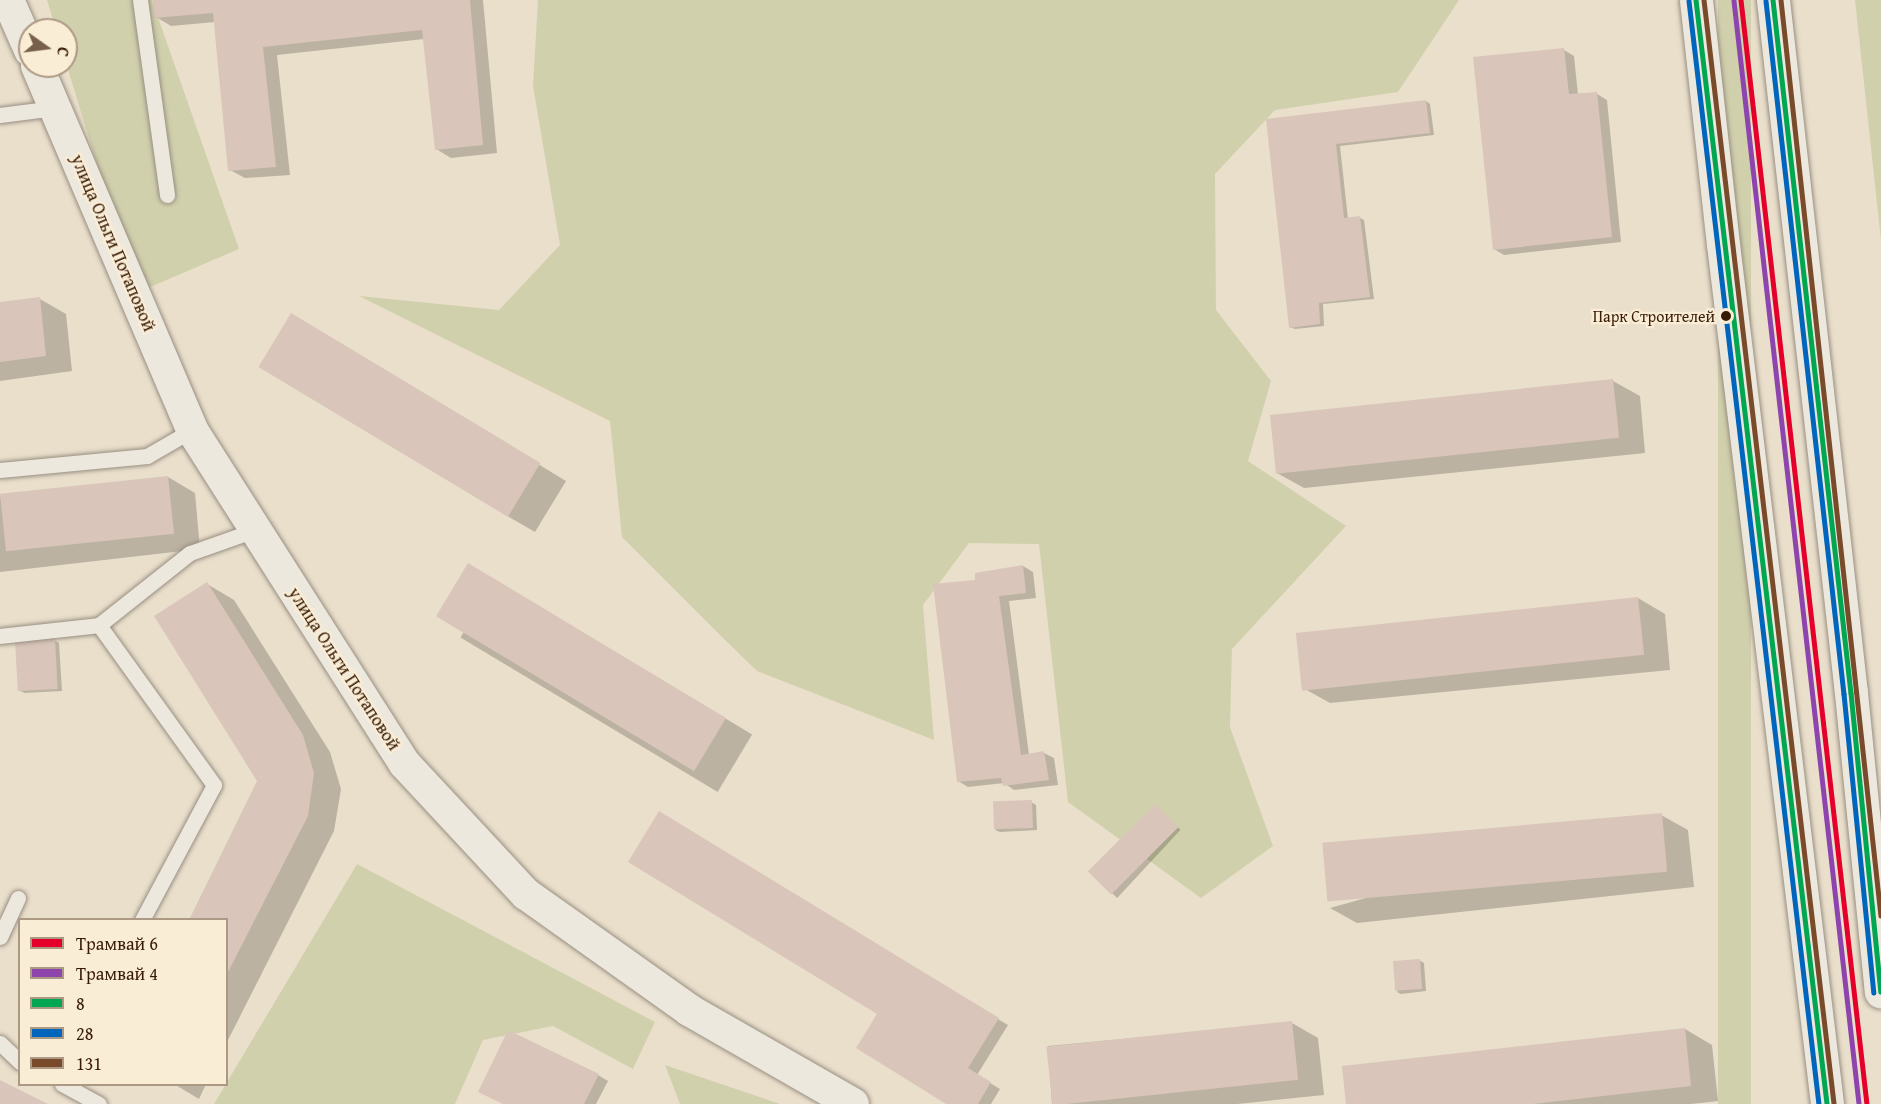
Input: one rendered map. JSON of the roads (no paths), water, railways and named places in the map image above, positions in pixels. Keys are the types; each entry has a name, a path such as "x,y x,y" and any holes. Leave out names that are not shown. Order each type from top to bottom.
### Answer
{"main road":[{"path":"1696,0 1724,255 1827,1104"},
{"path":"1773,0 1851,693 1881,991"}],"street":[{"path":"8,0 18,23"},
{"name":"улица Ольги Потаповой","path":"42,78 192,430 405,764 526,894 689,1010 853,1104"}],"lane":[{"path":"140,0 167,195"},
{"path":"0,116 55,108"},
{"path":"0,470 147,456 192,430"},
{"path":"0,636 99,625 190,553 255,530"},
{"path":"99,625 213,785 143,918"},
{"path":"0,937 18,897"},
{"path":"0,1043 18,1060"},
{"path":"66,1086 99,1104"}],"tram line":[{"name":"6","path":"1741,0 1867,1104"},
{"name":"4","path":"1734,1 1859,1104"}],"place":[{"name":"Парк Строителей","path":"1726,316"}]}
